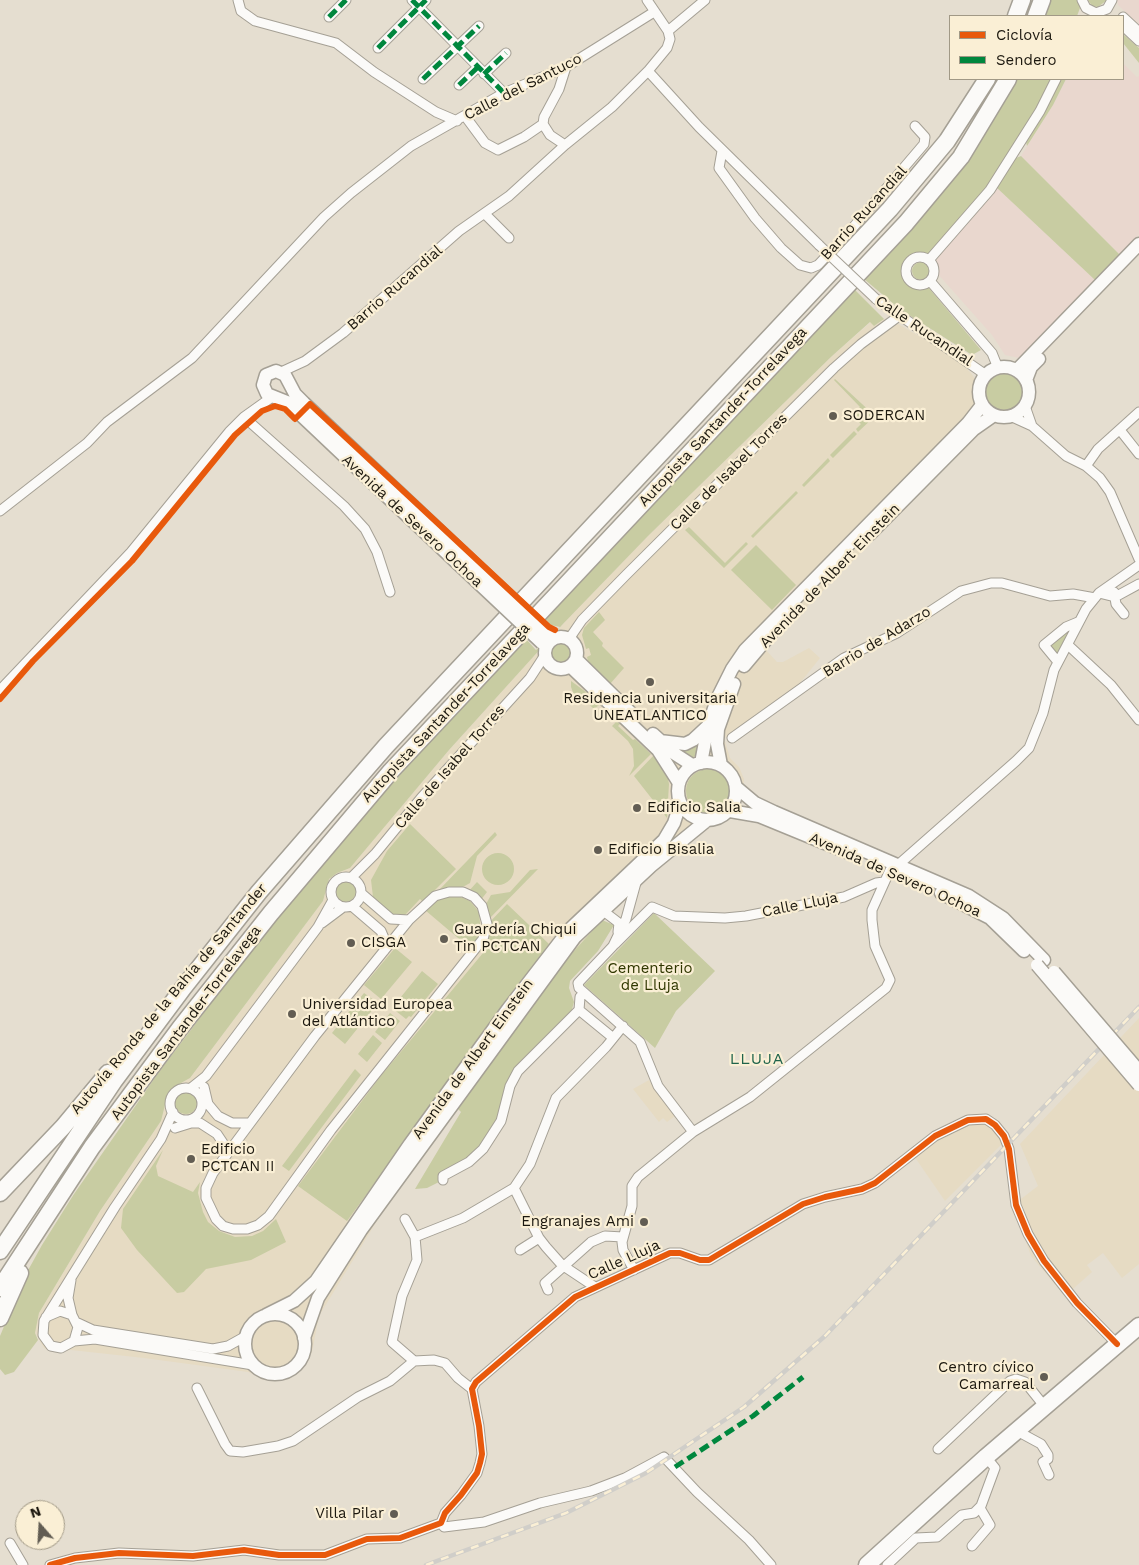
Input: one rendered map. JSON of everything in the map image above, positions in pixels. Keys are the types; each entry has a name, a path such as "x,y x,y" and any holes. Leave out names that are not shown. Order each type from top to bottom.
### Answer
{"highway":[{"path":"1016,15 1022,0"},
{"path":"1036,15 1042,0"},
{"name":"Autopista Santander-Torrelavega","path":"0,1252 80,1130 154,1026 248,906 335,804 890,209 947,141 986,80"},
{"name":"Autopista Santander-Torrelavega","path":"0,1288 92,1147 180,1028 271,913 390,771 906,222 961,157 1007,80"},
{"name":"Autovía Ronda de la Bahía de Santander","path":"0,1193 76,1112 188,972 335,804"},
{"name":"Autovía Ronda de la Bahía de Santander","path":"0,1318 20,1273 47,1226 180,1028"},
{"path":"867,1565 986,1457 1139,1326"}],"main road":[{"path":"1017,370 1026,380 1029,395 1025,406 1010,416 994,415 982,405 980,389 992,371 1017,370 1139,244"},
{"path":"1026,380 1031,367 1139,254"},
{"path":"270,372 286,379 286,393 270,394 266,376 270,372"},
{"name":"Avenida de Severo Ochoa","path":"286,379 304,403 548,644"},
{"name":"Avenida de Severo Ochoa","path":"270,394 287,402 458,556"},
{"name":"Avenida de Albert Einstein","path":"696,764 723,686 750,644 968,422 982,405"},
{"name":"Avenida de Albert Einstein","path":"721,765 717,744 718,729 730,691 749,658 974,429 994,415"},
{"path":"562,637 569,639 576,646 573,663 564,669 553,668 548,644 562,637"},
{"path":"573,663 675,754 696,764 721,765 730,773 736,787 735,802 730,811 718,819 706,820 692,817 680,804 680,783 658,750 573,663"},
{"name":"Avenida de Albert Einstein","path":"660,740 685,744 693,740 708,726"},
{"path":"680,783 696,764"},
{"name":"Avenida de Severo Ochoa","path":"736,787 755,802 774,812 894,868"},
{"name":"Avenida de Albert Einstein","path":"266,1315 294,1301 316,1282 410,1144 508,1009 569,930 664,840 674,823 680,804"},
{"name":"Avenida de Severo Ochoa","path":"730,811 759,816 969,896 989,907 1015,928 1040,963 1139,1085"},
{"name":"Avenida de Albert Einstein","path":"304,1338 318,1298 361,1230 575,937 602,910 706,820"},
{"name":"Avenida de Severo Ochoa","path":"1040,963 1139,1071"},
{"path":"274,1314 290,1318 297,1324 304,1338 303,1353 292,1368 270,1373 253,1364 246,1353 246,1336 254,1323 266,1315 274,1314"}],"street":[{"name":"Calle del Santuco","path":"238,0 241,11 255,21 336,43 374,72 436,112 461,118 504,94 566,67 654,12"},
{"path":"329,17 346,0"},
{"path":"412,0 504,94"},
{"path":"378,48 426,0"},
{"path":"647,0 668,31 705,0"},
{"path":"1084,8 1094,13 1109,14 1112,1"},
{"path":"1112,1 1121,15"},
{"path":"1124,19 1139,32"},
{"path":"423,79 479,26"},
{"path":"1124,27 1139,42"},
{"name":"Barrio Rucandial","path":"286,379 305,361 343,333 459,231 509,196 564,145 612,107 648,71 670,43 668,31"},
{"path":"459,85 506,52"},
{"path":"564,145 550,135 543,124 544,117 559,89 566,67"},
{"name":"Barrio Rucandial","path":"648,71 722,151 819,245"},
{"path":"928,260 990,190 1040,112 1056,80"},
{"path":"0,511 87,443 107,422 192,358 324,217 351,193 411,146 461,118 485,143 498,150 524,137 543,124"},
{"name":"Barrio Rucandial","path":"722,151 719,168 755,218 787,254 800,265 811,268 818,265 850,231 924,144 925,137 915,126"},
{"path":"485,214 509,238"},
{"name":"Calle Rucandial","path":"819,245 876,299 899,316 992,371"},
{"path":"922,257 928,260 934,268 933,277 930,281 924,285 916,285 910,281 906,271 908,263 914,258 922,257"},
{"path":"930,281 945,295 992,353 992,371"},
{"name":"Calle de Isabel Torres","path":"569,639 582,620 620,581 834,368 861,344 899,316"},
{"path":"0,690 131,552 206,459 244,417 270,394"},
{"path":"1025,406 1032,426"},
{"path":"1086,466 1098,449 1139,412"},
{"path":"1010,416 1032,426 1066,456 1086,466 1105,484 1139,559"},
{"path":"244,417 344,506 365,529 377,552 390,592"},
{"path":"1120,430 1139,454"},
{"path":"894,868 1029,748 1043,712 1058,662 1078,622 1097,595 1139,565"},
{"name":"Barrio de Adarzo","path":"732,738 844,658 897,633 961,591 991,582 1002,583 1050,596 1073,594 1114,597"},
{"path":"1112,584 1116,604 1124,614"},
{"path":"1114,597 1139,584"},
{"path":"1058,662 1044,645 1066,627 1078,622"},
{"name":"Calle de Isabel Torres","path":"351,878 375,854 421,798 530,678 548,644"},
{"path":"1068,645 1111,685 1139,720"},
{"name":"Calle Lluja","path":"634,1270 623,1250 623,1237 632,1206 632,1186 638,1177 693,1132 750,1097 886,988 890,980 876,946 872,910 884,882 894,868"},
{"path":"182,1119 173,1112 170,1104 173,1095 181,1089 191,1088 206,1076 318,927 332,900 331,888 338,879 351,878 360,885 362,894 391,919 409,920"},
{"name":"Calle Lluja","path":"613,946 626,919 637,879"},
{"name":"Calle Lluja","path":"580,1010 580,997 584,993 579,988 578,983 652,907 674,916 724,918 746,916 844,897 876,883 884,882"},
{"path":"449,892 463,892 474,896 482,906 486,924 483,939 477,948 330,1130 269,1216 258,1225 240,1229 223,1226 208,1206 206,1188 249,1123 315,1036 409,920 435,896 449,892"},
{"path":"318,927 342,908 353,907 362,894"},
{"path":"332,900 342,908"},
{"path":"353,907 381,931 384,938 384,951"},
{"path":"602,910 619,923 617,935"},
{"path":"584,993 640,1042 658,1086 693,1132"},
{"path":"443,1180 443,1176 469,1162 483,1149 501,1120 510,1086 518,1071 580,1010 612,1037"},
{"path":"415,1237 463,1218 514,1188 530,1164 556,1098 606,1047 612,1037 623,1026"},
{"path":"162,1139 182,1119 197,1116 202,1107 201,1098 206,1076"},
{"path":"204,1086 208,1104 218,1116 232,1123 249,1123"},
{"path":"191,1088 201,1098"},
{"path":"173,1112 162,1139 115,1207 46,1317 42,1330 48,1343 61,1348 74,1341 95,1339 253,1364"},
{"name":"Calle Lluja","path":"472,1389 476,1382 569,1301 595,1287 674,1252 700,1260 710,1260 803,1204 825,1196 862,1189 875,1184 926,1142 961,1122 986,1119 995,1125 1008,1145 1016,1205 1028,1234 1044,1261 1077,1303 1118,1344"},
{"path":"175,1128 191,1123 200,1123 217,1134 223,1143 225,1158"},
{"name":"Calle Lluja","path":"514,1188 539,1238 565,1266 595,1287"},
{"path":"405,1219 415,1237 416,1264 402,1296 392,1339 394,1346 414,1361"},
{"name":"Calle Lluja","path":"548,1290 545,1283 596,1239 605,1236 623,1237"},
{"path":"520,1250 539,1238"},
{"path":"74,1273 68,1298 75,1319 77,1336 74,1341"},
{"path":"46,1317 60,1311 93,1330 213,1349 228,1346 246,1336"},
{"path":"50,1565 75,1558 119,1553 193,1556 244,1550 311,1556 340,1551 367,1539 400,1538 441,1523 445,1513 461,1496 477,1473 480,1463 482,1454 479,1424 472,1389 445,1364 434,1360 414,1361 390,1381 358,1398 293,1441 278,1446 243,1452 230,1451 197,1388"},
{"path":"938,1449 1010,1381 1020,1379 1025,1382 1045,1407"},
{"path":"1018,1431 1041,1444 1048,1455 1048,1458 1043,1462 1050,1476"},
{"path":"887,1565 916,1538 937,1537 962,1514 974,1513 980,1508 986,1498 995,1468 986,1457"},
{"path":"441,1523 444,1527 484,1522 540,1503 591,1491 625,1478 660,1458 668,1459 697,1492 749,1540 771,1565"},
{"path":"972,1546 990,1525 980,1508"},
{"path":"10,1543 23,1565"}],"shaded area":[{"path":"1117,0 1139,0 1139,25 1118,5"},
{"path":"1124,64 1137,77 1139,76 1139,234 1120,255 1021,156 1053,105 1066,80 1124,80"},
{"path":"996,187 1095,280 1019,358 1005,355 992,335 937,273 934,262"},
{"path":"884,319 900,325 936,346 971,373 975,379 974,405 967,414 983,430 765,649 777,662 783,662 809,648 820,658 800,683 801,685 736,733 724,738 730,758 739,767 744,779 743,799 734,813 692,837 602,920 564,962 386,1206 319,1316 312,1352 302,1369 290,1378 269,1380 248,1372 71,1350 51,1351 44,1348 35,1333 39,1313 100,1211 161,1121 168,1093 172,1088 190,1078 323,901 329,879 337,873 350,868 449,750 562,625 648,536 832,356 871,322 874,326"},
{"path":"1139,1018 1139,1264 1122,1278 1103,1253 1087,1265 1092,1272 1065,1296 1031,1256 1013,1205 1038,1186 1020,1144"},
{"path":"649,1080 675,1116 667,1122 663,1118 659,1122 633,1089"},
{"path":"987,1122 1003,1143 945,1201 914,1156 958,1127"}],"green space":[{"path":"1050,0 1078,0 1080,8 1077,15 1044,15"},
{"path":"1088,0 1107,0 1098,7 1092,6"},
{"path":"1124,35 1139,48 1139,63 1124,44"},
{"path":"1016,80 1052,80 1039,107 992,180 929,256 918,255 908,260 903,273 907,281 915,287 928,287 981,350 972,355 901,310 864,279 934,203 963,165 998,113"},
{"path":"1059,80 1066,80 1053,105 1027,146 1026,142"},
{"path":"1021,156 1120,255 1095,280 996,187 1016,158"},
{"path":"921,262 927,265 930,271 927,277 921,280 915,277 912,271 915,265"},
{"path":"854,289 884,319 874,326 870,322 832,356 648,536 562,625 449,750 350,868 337,873 329,879 323,901 190,1078 172,1088 168,1093 161,1121 100,1211 39,1313 35,1333 38,1340 14,1372 5,1375 0,1369 0,1336 26,1274 42,1245 74,1194 159,1072 265,932 366,812 525,638 536,650 560,627 551,625 543,617"},
{"path":"1001,371 1009,371 1016,374 1022,380 1025,391 1022,402 1016,408 1009,411 1001,411 994,408 988,402 985,395 985,387 988,380 994,374"},
{"path":"835,379 875,416 858,432 856,429 861,424 852,415 860,407"},
{"path":"854,431 857,434 833,458 830,455"},
{"path":"828,458 830,461 804,487 802,485"},
{"path":"796,491 798,493 753,538 751,536"},
{"path":"689,527 725,563 746,542 748,544 724,568 685,530"},
{"path":"756,545 796,585 772,610 731,570"},
{"path":"599,612 605,620 593,632 603,643 602,646 624,668 610,684 588,661 587,657 591,655 589,648 586,649 582,635 584,628"},
{"path":"1067,632 1069,637 1056,657 1048,646"},
{"path":"561,641 570,644 573,653 570,662 561,665 552,662 549,653 552,644"},
{"path":"571,681 590,695 599,705 594,709 577,693 574,695"},
{"path":"617,721 620,724 618,726 651,754 629,776 634,766 633,749 628,741 612,726"},
{"path":"702,737 698,752 693,758 687,757 673,748"},
{"path":"654,755 667,773 669,784 667,818 634,776"},
{"path":"712,769 724,775 729,783 729,799 724,807 716,812 704,813 692,807 687,799 686,787 692,775 700,770"},
{"path":"410,824 456,869 423,902 420,899 405,915 395,916 373,897 371,880 387,851"},
{"path":"495,832 497,835 477,856 470,883 461,888 439,890"},
{"path":"498,853 510,857 514,869 510,881 498,885 486,881 482,869 486,857"},
{"path":"538,869 488,920 485,906 491,895 510,892 530,870"},
{"path":"345,880 353,883 356,891 353,899 345,902 337,899 334,891 337,883"},
{"path":"477,882 487,892 480,901 468,892"},
{"path":"456,895 470,901 479,912 481,933 471,949 425,910 440,897"},
{"path":"507,904 549,944 347,1221 298,1186 380,1077 483,953 479,950 489,923"},
{"name":"Cementerio de Lluja","path":"654,913 715,971 676,1011 655,1048 584,985"},
{"path":"602,920 614,925 598,951 570,981 569,988 574,1002 571,1013 515,1071 495,1127 485,1143 473,1154 439,1174 439,1182 427,1188 415,1189 461,1112 457,1108 564,962"},
{"path":"395,948 412,962 381,999 364,985"},
{"path":"422,971 438,984 411,1017 409,1016 406,1019 392,1008"},
{"path":"364,993 378,1003 345,1044 332,1033"},
{"path":"390,1013 400,1021 385,1040 375,1032"},
{"path":"373,1035 382,1043 367,1062 358,1054"},
{"path":"355,1069 361,1075 289,1171 282,1166"},
{"path":"186,1092 194,1095 197,1103 194,1111 186,1114 178,1111 175,1103 178,1095"},
{"path":"163,1150 156,1166 158,1176 193,1192 200,1182 198,1193 203,1212 208,1222 219,1231 235,1237 252,1236 263,1231 276,1219 286,1242 251,1260 206,1269 184,1292 177,1293 137,1250 121,1228 123,1209"}],"railway":[{"path":"426,1565 566,1513 646,1473 744,1407 825,1336 1139,1007"}],"marked path":[{"path":"329,17 346,0"},
{"path":"412,0 504,93"},
{"path":"378,48 426,0"},
{"path":"423,79 479,26"},
{"path":"484,74 506,53"},
{"path":"459,85 477,68"},
{"path":"675,1467 753,1416 803,1377"}],"cycle path":[{"path":"0,699 33,661 132,561 235,435 262,411 275,406 285,409 295,419 310,404 549,627 555,630"},
{"path":"50,1565 75,1558 119,1553 193,1556 244,1550 279,1555 325,1555 367,1539 400,1538 441,1523 445,1513 477,1473 480,1463 482,1454 479,1426 472,1389 476,1382 575,1297 670,1253 680,1253 700,1260 709,1260 803,1204 862,1189 875,1183 935,1136 968,1120 986,1119 995,1125 1004,1136 1009,1149 1016,1205 1028,1234 1044,1261 1077,1303 1117,1344"}],"place":[{"name":"SODERCAN","path":"833,416"},
{"name":"Residencia universitaria UNEATLANTICO","path":"650,682"},
{"name":"Edificio Salia","path":"637,808"},
{"name":"Edificio Bisalia","path":"598,850"},
{"name":"Guardería Chiqui Tin PCTCAN","path":"444,939"},
{"name":"CISGA","path":"351,943"},
{"name":"Universidad Europea del Atlántico","path":"292,1014"},
{"name":"Edificio PCTCAN II","path":"191,1159"},
{"name":"Engranajes Ami","path":"644,1222"},
{"name":"Centro cívico Camarreal","path":"1044,1377"},
{"name":"Villa Pilar","path":"394,1514"}],"district":[{"name":"LLUJA","path":"757,1059"}]}
